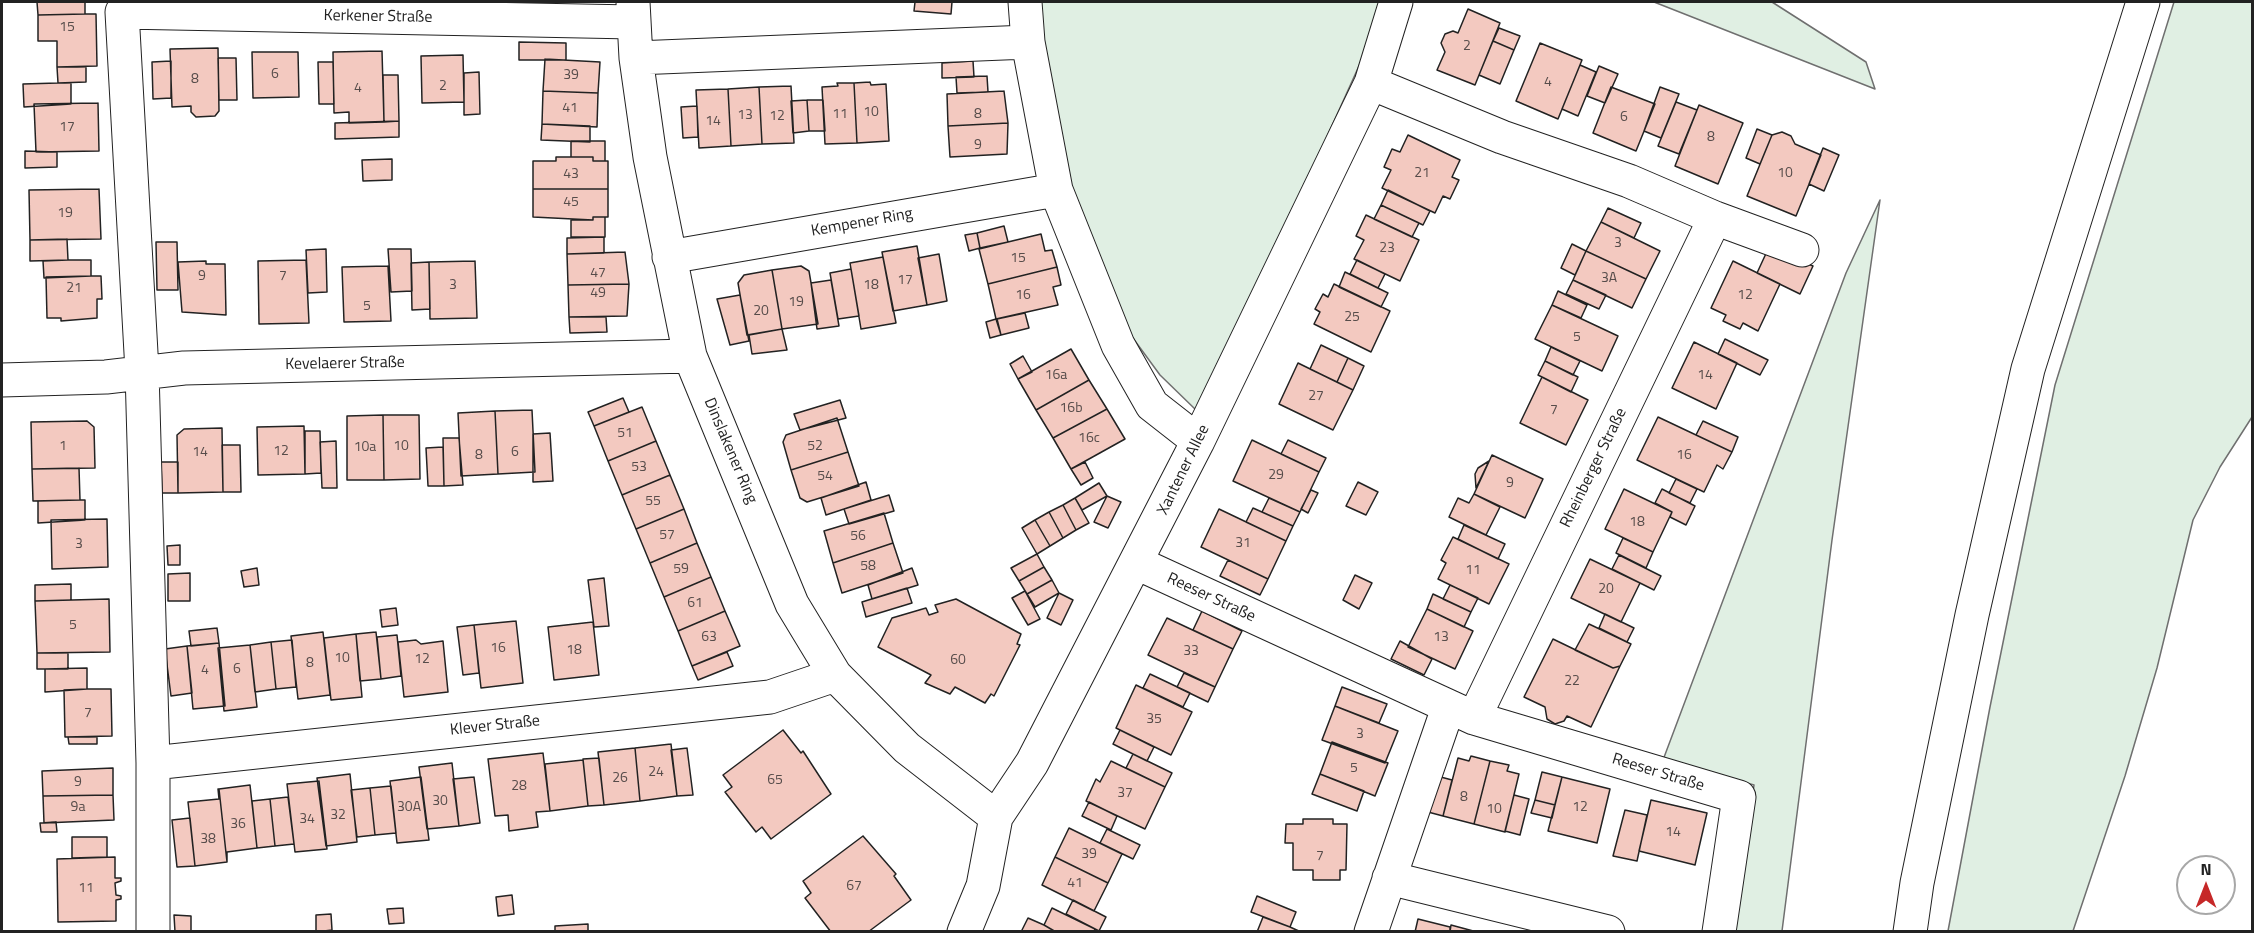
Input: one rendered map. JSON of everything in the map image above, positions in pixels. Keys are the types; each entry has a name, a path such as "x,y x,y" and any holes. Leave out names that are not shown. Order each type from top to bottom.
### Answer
{"street":[{"path":"1025,2 1028,42 1056,190 1118,345 1152,405 1198,441"},
{"name":"Xantener Allee","path":"964,932 983,885 996,817 1032,763 1198,441 1371,83 1396,2"},
{"path":"1910,932 1917,883 1972,615 2028,369 2143,2"},
{"name":"Kerkener Straße","path":"142,371 122,7 633,12"},
{"name":"Dinslakener Ring","path":"633,12 636,58 650,157 690,356 792,604 835,675 907,748 996,817"},
{"path":"636,58 1028,42"},
{"path":"1371,83 1502,137 1629,181 1714,218 1802,250"},
{"name":"Kempener Ring","path":"669,257 1056,190"},
{"name":"Rheinberger Straße","path":"1461,713 1714,218"},
{"name":"Kevelaerer Straße","path":"2,380 106,377 142,371 184,368 690,356"},
{"path":"142,371 153,763 153,932"},
{"name":"Reeser Straße","path":"1137,563 1461,713 1739,797 1719,932"},
{"name":"Klever Straße","path":"153,763 770,697 835,675"},
{"path":"1371,932 1389,878 1461,713"},
{"path":"1389,878 1608,932"}],"green space":[{"path":"1033,2 1382,2 1368,46 1316,161 1196,410 1160,375 1116,315 1076,216"},
{"path":"1654,2 1772,2 1866,62 1875,89"},
{"path":"2174,2 2252,2 2252,417 2220,467 2193,520 2157,668 2125,776 2073,931 1948,931 1990,707 2055,385"},
{"path":"1880,200 1832,540 1782,931 1734,931 1754,785 1663,760 1846,273"}],"building":[{"path":"37,2 85,2 85,14 38,15"},
{"path":"915,2 952,2 951,14 914,11"},
{"path":"1468,9 1500,23 1475,85 1437,70 1445,52 1441,43 1445,34 1453,31 1458,33"},
{"path":"96,14 97,66 57,67 57,41 38,41 38,15"},
{"path":"1499,28 1520,36 1514,50 1493,41"},
{"path":"1493,41 1514,50 1500,84 1479,75"},
{"path":"519,42 566,43 566,60 519,60"},
{"path":"1540,43 1582,60 1558,119 1516,101"},
{"path":"218,48 219,111 215,116 196,117 191,112 191,106 172,107 170,49"},
{"path":"382,51 384,122 349,123 349,112 334,113 333,52"},
{"path":"252,52 298,52 299,97 253,98"},
{"path":"463,55 464,102 422,103 421,56"},
{"path":"218,58 236,58 237,100 219,100"},
{"path":"545,59 600,62 598,93 543,91"},
{"path":"171,61 171,98 153,99 152,62"},
{"path":"973,61 974,77 942,78 942,63"},
{"path":"318,62 333,62 334,104 319,104"},
{"path":"1580,65 1596,72 1578,116 1562,109"},
{"path":"1599,66 1618,74 1605,103 1587,96"},
{"path":"57,67 86,67 86,82 58,83"},
{"path":"479,72 480,114 464,115 464,73"},
{"path":"383,75 398,75 399,121 384,122"},
{"path":"987,76 988,92 957,93 956,77"},
{"path":"870,82 871,85 886,84 889,141 857,143 854,83"},
{"path":"71,83 71,104 24,107 23,84"},
{"path":"837,83 854,83 857,143 825,144 822,87 838,86"},
{"path":"791,86 794,143 762,144 759,87"},
{"path":"759,87 762,144 731,146 728,89"},
{"path":"1611,87 1655,104 1636,151 1593,133"},
{"path":"1660,87 1679,94 1661,138 1644,131"},
{"path":"728,89 731,146 699,148 696,90"},
{"path":"543,91 598,93 597,127 542,124"},
{"path":"1004,91 1008,123 948,126 947,94"},
{"path":"807,100 823,100 825,131 809,131"},
{"path":"807,100 809,131 793,133 791,101"},
{"path":"1676,102 1697,110 1679,154 1658,146"},
{"path":"98,103 99,151 36,152 34,104"},
{"path":"1699,105 1743,123 1718,184 1675,166"},
{"path":"697,106 698,137 683,138 681,107"},
{"path":"399,121 399,137 335,139 335,123"},
{"path":"1008,123 1007,154 950,157 948,126"},
{"path":"542,124 590,126 590,142 541,140"},
{"path":"1757,129 1772,135 1760,164 1746,158"},
{"path":"1782,132 1791,136 1795,144 1821,155 1796,216 1747,196 1772,135"},
{"path":"1408,135 1460,160 1452,177 1459,180 1450,199 1443,196 1435,213 1382,188 1391,170 1384,167 1392,149 1400,152"},
{"path":"571,141 605,141 605,161 593,161 593,157 571,157"},
{"path":"1823,148 1839,155 1824,191 1809,184"},
{"path":"25,151 57,152 57,167 25,168"},
{"path":"556,157 593,157 593,161 608,161 608,189 533,189 533,161 556,161"},
{"path":"392,159 392,180 363,181 362,160"},
{"path":"99,189 101,239 30,240 29,190"},
{"path":"533,189 608,189 608,217 593,217 593,220 533,217"},
{"path":"1388,190 1430,211 1423,225 1381,205"},
{"path":"1381,205 1419,223 1412,237 1374,219"},
{"path":"1608,208 1641,223 1634,238 1601,222"},
{"path":"1366,215 1419,240 1400,281 1354,259 1364,240 1356,236"},
{"path":"593,217 605,217 605,237 571,237 571,220 593,220"},
{"path":"1601,222 1660,251 1646,279 1586,251"},
{"path":"1004,226 1008,242 980,248 977,233"},
{"path":"977,233 980,248 969,251 965,235"},
{"path":"1041,234 1045,251 1052,250 1057,267 988,284 979,249"},
{"path":"604,237 604,253 567,254 567,238"},
{"path":"67,239 68,260 30,261 30,240"},
{"path":"156,242 177,242 178,290 157,290"},
{"path":"1572,244 1586,251 1575,275 1561,268"},
{"path":"917,246 927,305 893,311 882,252"},
{"path":"1769,247 1813,266 1800,294 1757,273"},
{"path":"326,249 327,292 308,293 306,250"},
{"path":"388,249 411,249 412,291 391,292"},
{"path":"1586,251 1646,279 1632,308 1573,280"},
{"path":"625,252 629,284 568,285 567,254"},
{"path":"939,254 947,301 927,305 918,258"},
{"path":"883,257 896,323 861,329 850,263"},
{"path":"91,260 91,276 44,278 43,261"},
{"path":"306,260 309,323 259,324 258,261"},
{"path":"1357,260 1385,274 1378,288 1350,274"},
{"path":"206,261 206,264 225,264 226,315 182,312 178,262"},
{"path":"475,261 477,318 430,319 429,262"},
{"path":"1733,261 1780,284 1758,331 1743,323 1740,329 1723,321 1726,315 1711,308"},
{"path":"429,262 430,309 412,310 411,263"},
{"path":"388,266 391,321 344,322 342,267"},
{"path":"801,266 809,271 818,324 782,329 772,270"},
{"path":"1057,267 1061,285 1053,287 1058,305 996,319 988,284"},
{"path":"851,269 859,316 838,319 830,273"},
{"path":"772,270 782,329 747,335 738,283 744,275"},
{"path":"1345,272 1388,293 1381,307 1339,287"},
{"path":"101,276 102,299 97,299 97,318 61,321 61,318 47,318 46,277"},
{"path":"831,280 839,326 817,329 811,283"},
{"path":"1573,280 1606,295 1599,309 1566,294"},
{"path":"629,284 627,316 569,317 568,285"},
{"path":"1334,284 1390,311 1371,352 1314,324 1320,312 1315,309 1323,294 1328,297"},
{"path":"1558,291 1587,305 1581,318 1552,305"},
{"path":"740,295 749,341 730,345 717,299"},
{"path":"1552,305 1618,336 1602,371 1535,339"},
{"path":"1025,313 1029,328 1001,335 997,319"},
{"path":"569,317 606,317 607,332 570,333"},
{"path":"996,319 1001,335 990,338 986,322"},
{"path":"782,329 787,350 752,354 749,335"},
{"path":"1725,339 1768,360 1760,375 1718,354"},
{"path":"1694,342 1737,363 1716,409 1672,388"},
{"path":"1321,345 1348,358 1337,382 1310,369"},
{"path":"1551,347 1580,361 1573,375 1545,361"},
{"path":"1071,349 1089,380 1036,410 1018,379"},
{"path":"1023,356 1032,372 1018,379 1010,364"},
{"path":"1348,358 1364,366 1353,390 1337,382"},
{"path":"1545,361 1578,377 1571,392 1538,375"},
{"path":"1298,363 1353,390 1333,430 1279,404"},
{"path":"1542,377 1588,400 1566,445 1520,423"},
{"path":"1089,380 1107,409 1053,438 1036,410"},
{"path":"623,398 629,412 594,426 588,412"},
{"path":"840,400 846,418 800,430 794,414"},
{"path":"642,407 656,441 608,461 594,426"},
{"path":"1107,409 1125,439 1071,469 1053,438"},
{"path":"532,410 535,472 498,474 495,411"},
{"path":"495,411 498,474 461,476 458,413"},
{"path":"383,415 384,480 347,480 347,416"},
{"path":"383,415 419,415 420,479 384,480"},
{"path":"1658,417 1732,452 1723,469 1717,465 1704,492 1637,460"},
{"path":"837,418 848,452 791,470 783,442 786,435"},
{"path":"87,421 94,427 95,468 32,469 31,422"},
{"path":"1703,421 1738,437 1732,452 1696,435"},
{"path":"304,426 305,474 258,475 257,427"},
{"path":"222,428 223,492 178,493 177,435 184,429"},
{"path":"305,431 320,431 321,473 305,474"},
{"path":"550,433 553,481 533,482 533,434"},
{"path":"443,438 459,438 463,485 444,486"},
{"path":"1252,440 1319,472 1300,512 1233,481"},
{"path":"1288,440 1326,458 1319,472 1281,454"},
{"path":"336,441 337,488 322,488 320,442"},
{"path":"656,441 670,475 622,495 608,461"},
{"path":"222,445 240,445 241,492 223,492"},
{"path":"443,447 444,486 428,486 426,448"},
{"path":"848,452 859,486 807,502 800,498 791,470"},
{"path":"1492,455 1543,479 1525,518 1474,494"},
{"path":"1489,461 1476,488 1475,474 1478,468"},
{"path":"161,462 178,462 178,493 162,493"},
{"path":"1085,462 1093,478 1081,485 1071,469"},
{"path":"79,468 80,500 33,501 32,469"},
{"path":"670,475 684,509 636,529 622,495"},
{"path":"1676,479 1697,489 1690,503 1669,493"},
{"path":"866,482 871,500 826,515 821,498"},
{"path":"1358,482 1378,492 1366,515 1346,506"},
{"path":"1099,483 1107,496 1082,510 1075,498"},
{"path":"1624,489 1672,512 1653,552 1605,529"},
{"path":"1662,489 1695,506 1686,525 1670,517 1672,512 1655,503"},
{"path":"1311,490 1318,493 1308,513 1301,509"},
{"path":"1474,494 1500,507 1486,535 1449,517 1458,498 1469,503"},
{"path":"889,495 894,511 849,524 844,509"},
{"path":"1107,496 1121,502 1108,528 1094,522"},
{"path":"1075,498 1089,523 1076,530 1063,505"},
{"path":"1269,498 1300,512 1293,526 1262,512"},
{"path":"85,500 85,520 38,523 38,501"},
{"path":"1063,505 1076,530 1063,538 1049,512"},
{"path":"1253,508 1293,526 1286,541 1246,522"},
{"path":"684,509 697,543 650,563 636,529"},
{"path":"1219,509 1286,541 1268,579 1201,547"},
{"path":"1049,512 1063,538 1050,546 1035,520"},
{"path":"884,513 893,543 833,563 824,531"},
{"path":"107,519 108,567 52,569 51,520"},
{"path":"1035,520 1050,546 1037,554 1022,528"},
{"path":"1464,525 1505,544 1498,559 1458,539"},
{"path":"1453,537 1509,564 1489,604 1438,579 1446,563 1441,560"},
{"path":"1623,538 1653,552 1646,568 1616,553"},
{"path":"697,543 711,577 664,597 650,563"},
{"path":"893,543 903,573 842,593 833,563"},
{"path":"180,545 180,565 168,565 167,546"},
{"path":"1037,554 1044,567 1019,581 1011,568"},
{"path":"1619,555 1661,576 1654,590 1612,569"},
{"path":"1590,559 1640,583 1621,622 1571,598"},
{"path":"1228,560 1268,579 1260,595 1220,576"},
{"path":"1044,567 1052,580 1027,594 1019,581"},
{"path":"257,568 259,585 244,587 241,571"},
{"path":"912,568 918,585 872,599 868,585"},
{"path":"190,573 190,601 168,601 168,574"},
{"path":"1355,575 1372,583 1359,609 1343,600"},
{"path":"711,577 725,611 678,631 664,597"},
{"path":"604,578 609,626 594,627 588,580"},
{"path":"1052,580 1059,593 1035,607 1027,594"},
{"path":"71,584 71,600 35,601 35,585"},
{"path":"1450,585 1478,598 1471,612 1443,599"},
{"path":"907,588 912,603 866,617 862,602"},
{"path":"1025,591 1040,619 1028,625 1012,598"},
{"path":"1059,593 1073,600 1061,625 1047,618"},
{"path":"1433,594 1471,612 1464,627 1427,609"},
{"path":"109,599 110,652 37,653 35,601"},
{"path":"956,599 1021,634 1017,644 1020,645 994,696 991,694 985,703 955,687 950,694 925,683 931,675 878,647 892,618 926,608 929,615 938,612 935,605"},
{"path":"396,608 398,625 382,627 380,610"},
{"path":"1427,609 1473,631 1455,669 1408,647"},
{"path":"725,611 740,646 692,666 678,631"},
{"path":"1202,611 1242,631 1233,649 1193,630"},
{"path":"1605,614 1634,628 1627,642 1599,628"},
{"path":"1167,618 1233,649 1215,687 1148,655"},
{"path":"516,621 523,683 481,688 474,625"},
{"path":"593,622 599,675 554,680 548,627"},
{"path":"1589,624 1631,644 1620,666 1613,668 1575,650"},
{"path":"474,625 479,673 463,675 457,627"},
{"path":"217,628 219,643 191,646 189,631"},
{"path":"323,632 330,695 298,699 291,636"},
{"path":"376,632 381,679 360,681 356,634"},
{"path":"356,634 362,697 331,700 324,638"},
{"path":"397,635 401,676 381,679 377,637"},
{"path":"1553,639 1613,668 1620,666 1591,727 1567,716 1564,721 1555,724 1547,719 1545,707 1524,697"},
{"path":"292,640 296,687 276,689 271,642"},
{"path":"416,640 421,644 443,641 448,692 404,697 398,642"},
{"path":"1400,641 1432,659 1424,675 1391,659"},
{"path":"271,642 276,689 255,692 250,645"},
{"path":"219,643 225,706 193,709 187,646"},
{"path":"250,645 257,707 224,711 218,648"},
{"path":"187,646 192,693 171,696 165,649"},
{"path":"727,652 733,666 698,680 692,666"},
{"path":"37,653 68,653 68,669 37,669"},
{"path":"87,668 87,689 45,692 45,669"},
{"path":"1184,673 1215,687 1208,702 1177,687"},
{"path":"1150,674 1190,693 1183,707 1143,688"},
{"path":"1136,685 1192,712 1171,755 1116,728"},
{"path":"1342,687 1387,704 1379,723 1335,706"},
{"path":"111,689 112,736 65,737 64,690"},
{"path":"1335,706 1398,731 1385,763 1322,740"},
{"path":"783,730 801,753 803,751 831,794 771,839 762,827 756,832 725,792 732,787 723,775"},
{"path":"1120,730 1154,747 1147,761 1113,744"},
{"path":"68,737 97,737 97,744 69,744"},
{"path":"1332,742 1388,763 1375,796 1320,774"},
{"path":"671,744 677,796 640,801 635,748"},
{"path":"635,748 640,801 604,805 598,752"},
{"path":"687,748 693,795 677,796 671,750"},
{"path":"543,753 550,811 536,812 538,827 509,831 508,815 495,816 488,759"},
{"path":"1133,754 1172,773 1165,787 1126,768"},
{"path":"1471,756 1490,761 1474,824 1443,816 1458,758 1469,761"},
{"path":"599,758 604,805 588,806 583,759"},
{"path":"583,760 588,806 550,811 545,764"},
{"path":"1111,761 1165,787 1145,829 1086,801 1096,779 1100,782"},
{"path":"1490,761 1509,765 1507,771 1519,774 1505,832 1474,824"},
{"path":"452,763 459,826 427,829 419,767"},
{"path":"113,768 113,795 43,796 42,771"},
{"path":"1542,772 1562,777 1555,805 1535,800"},
{"path":"350,774 357,842 326,846 317,778"},
{"path":"1320,774 1364,791 1357,811 1312,794"},
{"path":"1437,776 1452,780 1443,816 1428,812"},
{"path":"421,777 429,840 397,843 390,781"},
{"path":"474,777 480,823 459,826 453,779"},
{"path":"1562,777 1610,789 1597,843 1548,831"},
{"path":"319,781 327,849 295,852 287,784"},
{"path":"250,785 257,848 227,852 227,862 219,789"},
{"path":"391,786 396,833 375,835 370,788"},
{"path":"370,788 375,835 357,837 351,790"},
{"path":"218,789 227,862 195,866 188,802 219,799"},
{"path":"113,795 114,820 44,823 43,796"},
{"path":"1514,795 1529,799 1520,835 1505,831"},
{"path":"288,797 294,844 275,846 270,799"},
{"path":"270,799 275,846 257,848 252,801"},
{"path":"1535,800 1555,805 1552,818 1531,813"},
{"path":"1651,800 1707,813 1695,865 1639,851"},
{"path":"1089,802 1117,816 1111,830 1082,816"},
{"path":"1625,810 1647,815 1637,861 1613,856"},
{"path":"190,818 195,866 177,867 172,820"},
{"path":"1303,819 1333,819 1333,824 1347,824 1346,870 1340,870 1340,880 1313,880 1313,870 1293,870 1293,843 1285,843 1286,824 1303,824"},
{"path":"56,822 57,832 41,832 40,823"},
{"path":"1069,828 1122,854 1108,883 1055,857"},
{"path":"1107,829 1140,845 1133,859 1100,843"},
{"path":"863,836 896,874 894,876 911,900 868,932 831,932 805,898 811,893 803,881"},
{"path":"72,837 107,837 107,857 72,858"},
{"path":"115,857 115,878 121,878 121,881 115,883 116,895 121,896 121,899 116,900 116,921 58,922 57,859"},
{"path":"1055,857 1108,883 1094,911 1042,885"},
{"path":"512,895 514,914 498,916 496,897"},
{"path":"1257,896 1296,912 1290,927 1251,912"},
{"path":"1073,900 1106,917 1099,931 1066,914"},
{"path":"403,908 404,923 389,924 387,909"},
{"path":"1052,908 1095,929 1094,932 1056,932 1044,925"},
{"path":"331,914 332,930 316,932 316,915"},
{"path":"174,915 191,916 191,932 175,932"},
{"path":"1263,917 1290,927 1301,932 1257,932"},
{"path":"1028,918 1044,925 1056,932 1021,932"},
{"path":"1418,919 1450,927 1450,932 1415,932"},
{"path":"588,924 588,932 555,932 555,926"},
{"path":"1451,925 1477,932 1450,932"}]}
